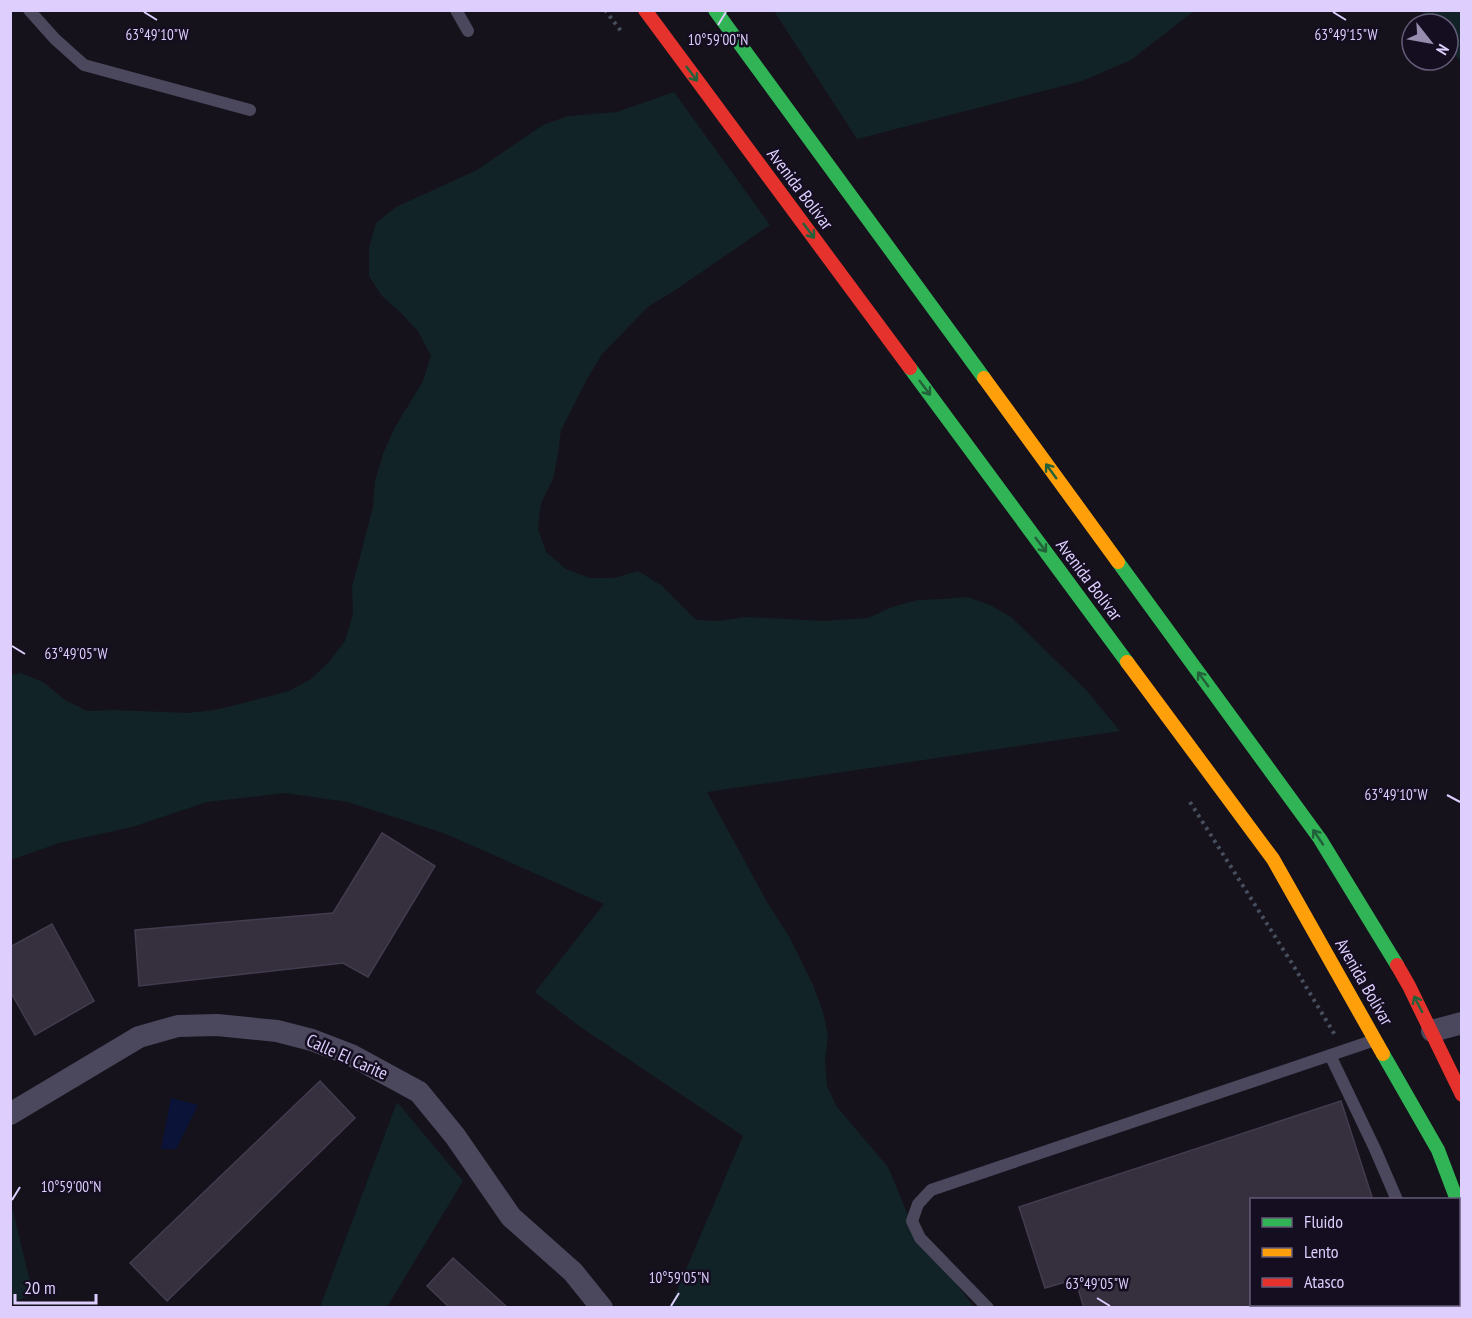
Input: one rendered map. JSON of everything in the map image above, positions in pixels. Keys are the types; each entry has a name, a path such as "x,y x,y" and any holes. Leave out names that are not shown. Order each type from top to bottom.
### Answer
{"street":[{"name":"Avenida Bolívar","path":"645,10 1274,859 1438,1150 1456,1198"},
{"name":"Avenida Bolívar","path":"715,10 1320,839 1410,986 1461,1095"},
{"path":"1432,1031 1461,1023"},
{"name":"Calle El Carite","path":"10,1114 139,1036 178,1026 217,1025 277,1031 312,1040 351,1055 419,1092 455,1136 511,1217 573,1272 602,1308"}],"lane":[{"path":"29,10 55,39 84,65 250,110"},
{"path":"456,10 468,31"},
{"path":"988,1308 920,1238 912,1221 918,1204 931,1190 1376,1040"},
{"path":"1330,1055 1396,1198"}],"shaded area":[{"path":"774,11 1194,11 1131,60 1082,81 857,139"},
{"path":"1461,11 1461,62 1460,12 1423,12"},
{"path":"674,92 770,225 649,306 602,354 561,430 553,479 541,503 538,529 546,552 566,569 590,578 614,578 638,571 661,585 696,620 719,621 745,617 824,621 868,618 892,607 918,600 967,597 990,605 1011,617 1086,690 1120,731 707,792 767,902 790,938 813,985 823,1012 828,1036 825,1060 827,1086 837,1107 888,1167 913,1227 974,1307 670,1307 743,1136 579,1026 535,992 604,904 446,834 348,802 285,793 207,802 132,827 59,843 11,860 11,675 20,673 43,682 65,700 87,711 188,713 215,710 289,691 311,679 329,662 345,641 353,614 352,587 373,507 375,481 383,454 394,429 423,381 431,356 418,331 382,296 369,276 369,248 376,223 396,207 477,170 543,125 568,116 617,112"},
{"path":"171,1098 198,1105 176,1149 161,1149"},
{"path":"397,1102 463,1181 387,1307 320,1307"},
{"path":"11,1203 33,1294 10,1303"}],"building":[{"path":"382,833 435,866 368,977 343,963 139,986 135,930 333,913"},
{"path":"52,924 94,1001 35,1035 10,991 10,947"},
{"path":"320,1081 355,1118 167,1301 130,1263"},
{"path":"1341,1101 1372,1198 1250,1198 1250,1306 1425,1306 1425,1308 1084,1308 1075,1279 1045,1288 1019,1207"},
{"path":"453,1258 508,1308 450,1308 427,1286"}],"traffic: fast":[{"path":"715,10 984,378"},
{"path":"910,368 1127,662"},
{"path":"1118,562 1320,839 1397,965"},
{"path":"1383,1054 1438,1150 1456,1198"}],"traffic: slow":[{"path":"984,378 1118,562"},
{"path":"1127,662 1273,859 1383,1054"}],"traffic: jam":[{"path":"645,10 910,368"},
{"path":"1397,965 1462,1095"}]}
